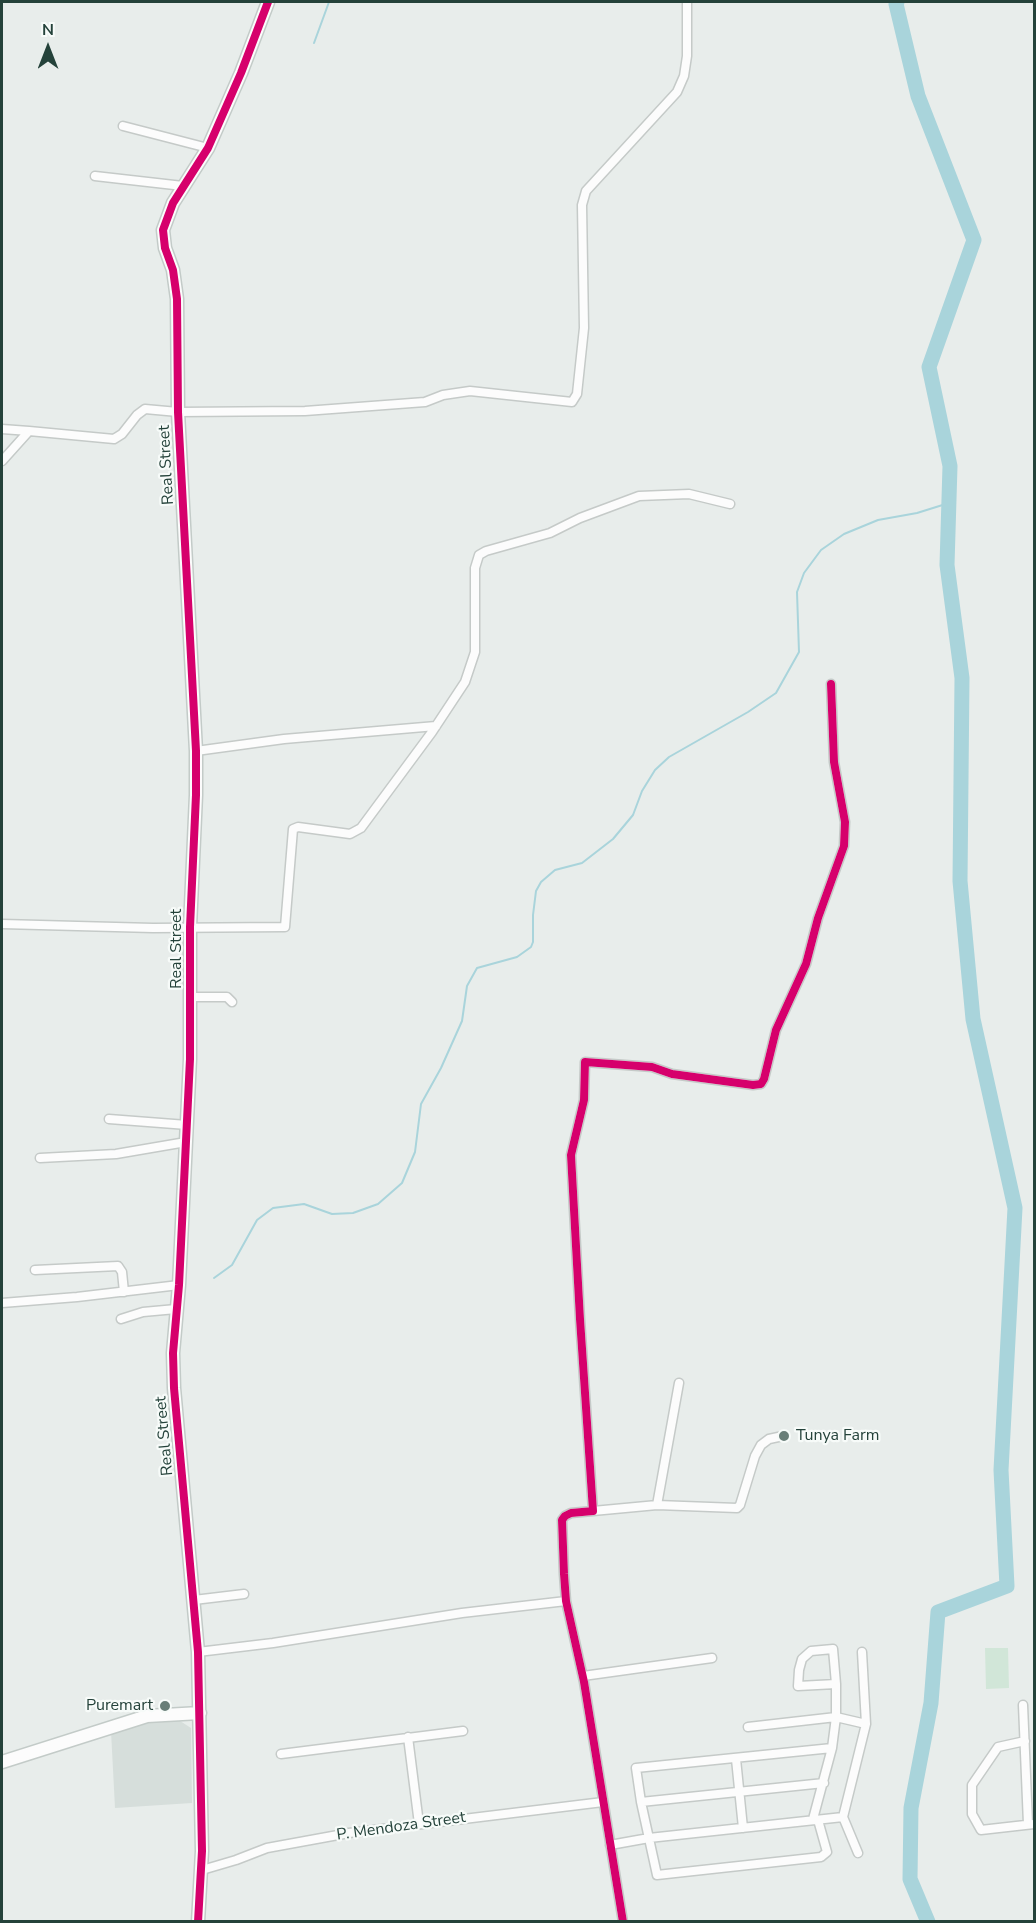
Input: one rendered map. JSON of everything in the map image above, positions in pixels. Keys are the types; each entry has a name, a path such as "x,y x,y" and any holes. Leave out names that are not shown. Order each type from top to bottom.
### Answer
{"street":[{"name":"Real Street","path":"198,1922 202,1870 198,1652 174,1388 173,1353 179,1286 187,1125 189,927 196,751 178,412 177,299 173,270 165,248 163,230 173,202 208,148 241,74 268,2"},
{"path":"2,429 114,439 122,434 137,415 145,410 305,411 425,402 443,395 470,391 572,402 577,394 584,328 582,205 586,192 677,92 686,66 687,2"},
{"path":"123,126 208,148"},
{"path":"94,176 183,186"},
{"path":"2,460 29,431"},
{"path":"2,924 153,928 285,927 293,829 298,827 350,834 361,828 436,726 465,682 475,652 475,568 479,555 550,532 639,496 689,494 730,504"},
{"path":"593,1511 571,1155 584,1100 585,1062 652,1067 672,1074 753,1086 761,1084 776,1030 806,964 818,918 844,846 845,822 834,762 831,684"},
{"path":"196,751 284,739 436,726"},
{"path":"190,997 226,998 232,1002"},
{"path":"109,1119 187,1125"},
{"path":"40,1158 116,1154 186,1142"},
{"path":"35,1270 118,1266 122,1272 124,1292"},
{"path":"2,1303 179,1286"},
{"path":"121,1319 143,1312 176,1309"},
{"path":"657,1505 679,1383"},
{"path":"623,1922 583,1676 566,1601 562,1520 564,1516 571,1513 657,1505 737,1508 761,1445 769,1439 783,1436"},
{"path":"194,1600 244,1594"},
{"path":"198,1652 273,1643 462,1613 566,1601"},
{"path":"832,1748 636,1768 657,1875 821,1857 827,1852 815,1820 832,1748 836,1717 836,1684 833,1649 811,1651 802,1659 798,1686 836,1684"},
{"path":"858,1853 843,1817 866,1724 862,1652"},
{"path":"583,1676 712,1658"},
{"path":"1023,1706 1031,1824 981,1830 972,1814 972,1785 998,1747 1025,1741"},
{"path":"2,1762 147,1716 200,1713"},
{"path":"748,1727 836,1717 866,1724"},
{"path":"281,1754 463,1731"},
{"path":"408,1737 419,1824"},
{"path":"736,1759 743,1828"},
{"path":"641,1802 824,1783"},
{"name":"P. Mendoza Street","path":"202,1870 267,1848 349,1833 603,1802"},
{"path":"610,1845 649,1838 843,1817"}],"shaded area":[{"path":"177,1719 191,1728 192,1803 115,1808 111,1731 146,1722"}],"green space":[{"path":"985,1648 1008,1648 1009,1688 986,1689"}],"waterway":[{"path":"314,43 329,2"},
{"path":"897,2 918,96 974,240 929,367 950,466 947,565 962,678 960,881 973,1019 1015,1208 1001,1470 1007,1586 938,1612 931,1703 911,1808 910,1879 928,1922"},
{"path":"214,1278 232,1265 257,1220 273,1208 304,1204 332,1214 353,1213 378,1204 402,1183 415,1152 421,1104 441,1068 462,1021 467,986 477,968 517,957 531,947 536,891 541,882 555,870 582,863 613,839 633,815 642,791 655,770 669,757 748,712 776,693 799,652 797,592 804,573 821,550 844,534 878,520 917,513 949,503"}],"cycle path":[{"path":"198,1922 202,1851 198,1652 174,1388 173,1353 179,1285 190,1059 190,927 196,751 178,412 177,299 173,270 165,248 163,230 173,203 208,148 241,73 268,2"},
{"path":"623,1922 584,1682 566,1601 564,1574 562,1520 571,1513 593,1511 571,1155 584,1100 585,1062 652,1067 672,1074 753,1085 761,1084 776,1030 806,964 818,918 844,846 845,822 834,762 831,684"}],"place":[{"name":"Tunya Farm","path":"784,1436"},
{"name":"Puremart","path":"165,1706"}]}
